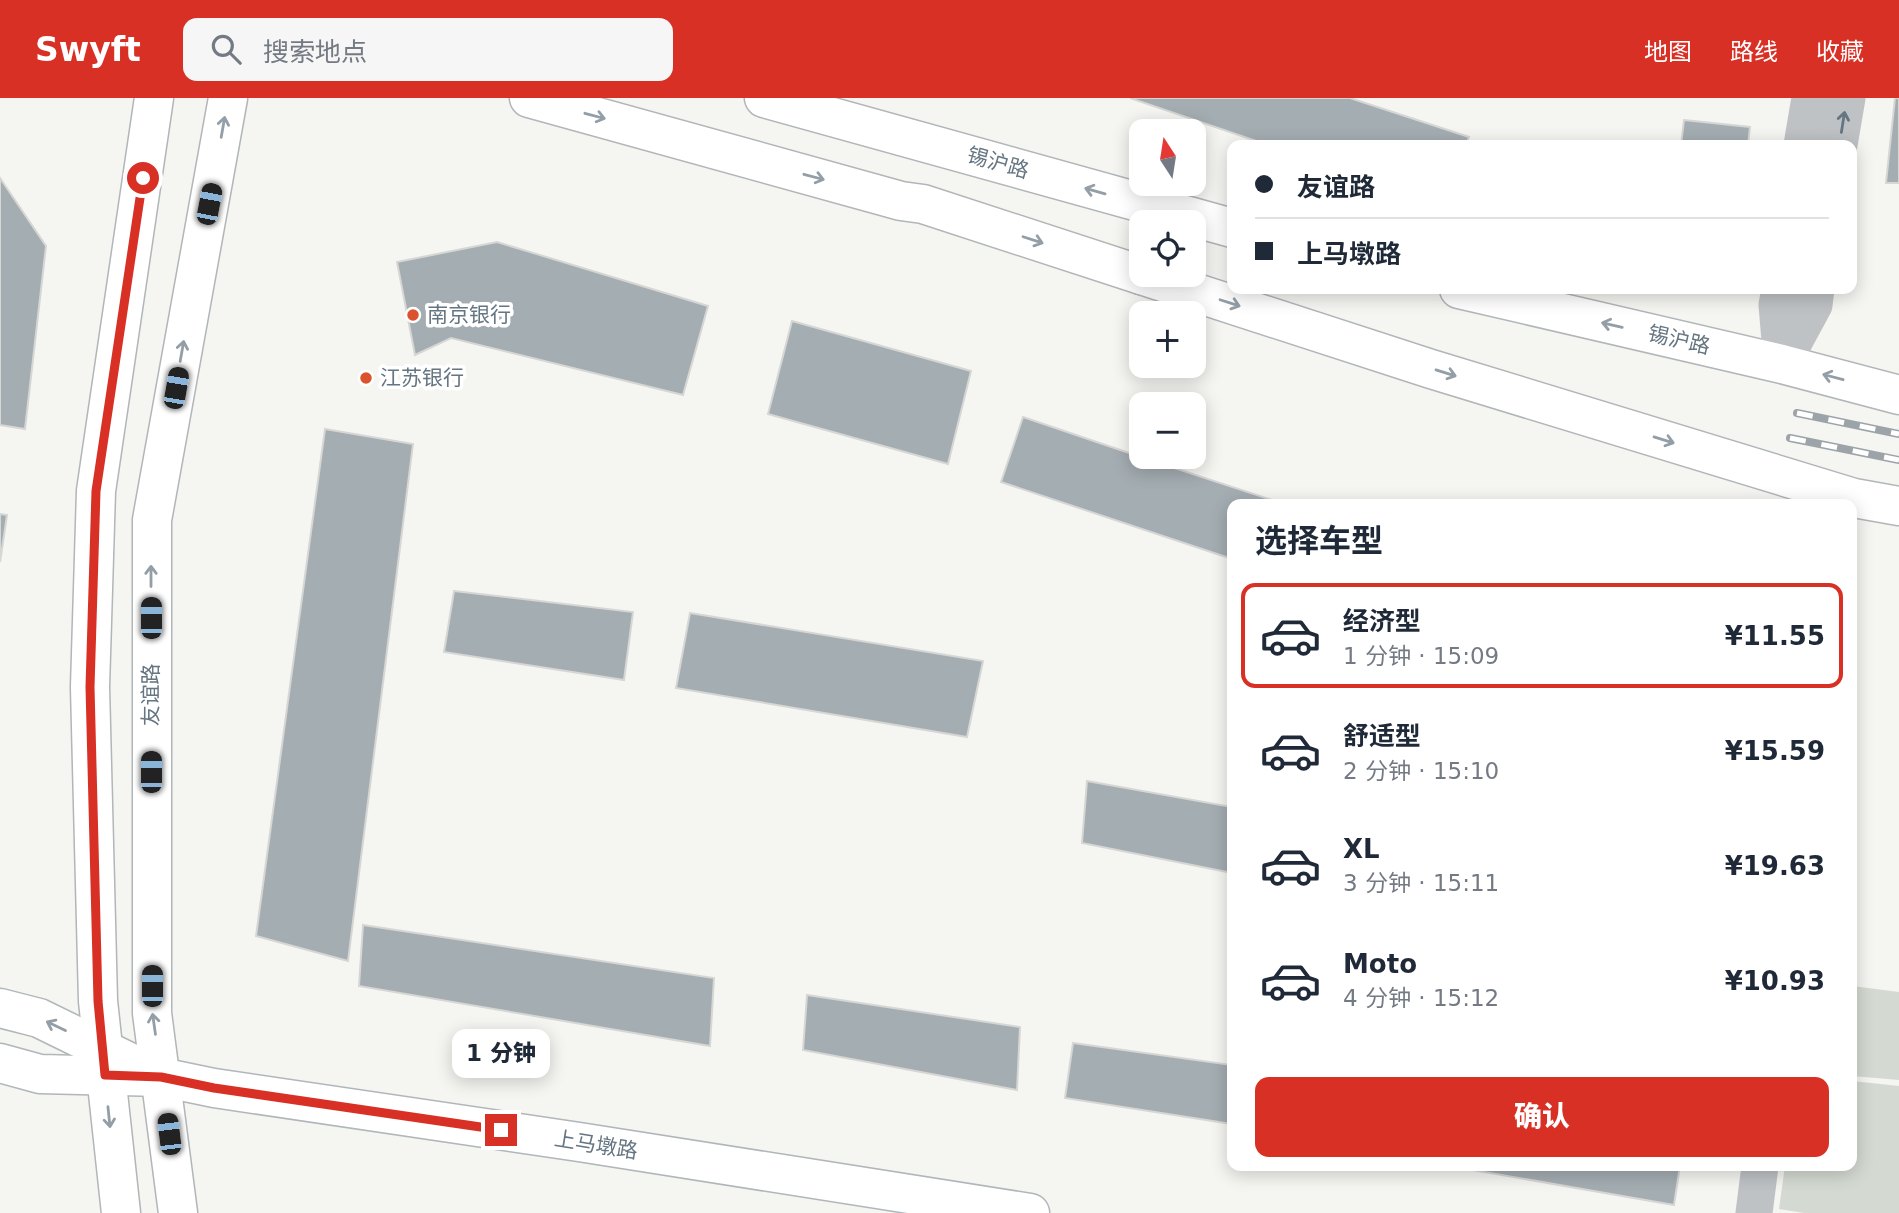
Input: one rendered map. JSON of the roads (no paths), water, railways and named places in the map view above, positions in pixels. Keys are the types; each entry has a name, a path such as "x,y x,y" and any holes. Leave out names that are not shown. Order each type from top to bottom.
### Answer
{"main road":[{"path":"121,1213 98,1001 90,687 96,491 154,98"},
{"name":"友谊路","path":"178,1213 152,1013 152,520 228,98"},
{"path":"529,98 901,201 923,204 1129,271"},
{"name":"锡沪路","path":"764,98 1227,228"},
{"path":"1178,287 1844,499"},
{"name":"锡沪路","path":"1480,294 1782,364 1899,395"},
{"path":"1857,502 1899,506"},
{"name":"上马墩路","path":"0,1008 39,1018 104,1062 214,1088 1030,1213"},
{"name":"上马墩路","path":"0,1063 40,1074 104,1062"}],"street":[{"path":"1803,140 1810,98"},
{"path":"1840,140 1847,98"},
{"path":"1779,294 1777,305 1782,364"},
{"path":"1782,364 1814,304 1815,294"},
{"path":"1754,1213 1759,1171"}],"railway":[{"path":"1797,413 1899,434"},
{"path":"1790,438 1899,460"}],"place":[{"name":"南京银行","path":"413,315"},
{"name":"江苏银行","path":"366,378"}]}
